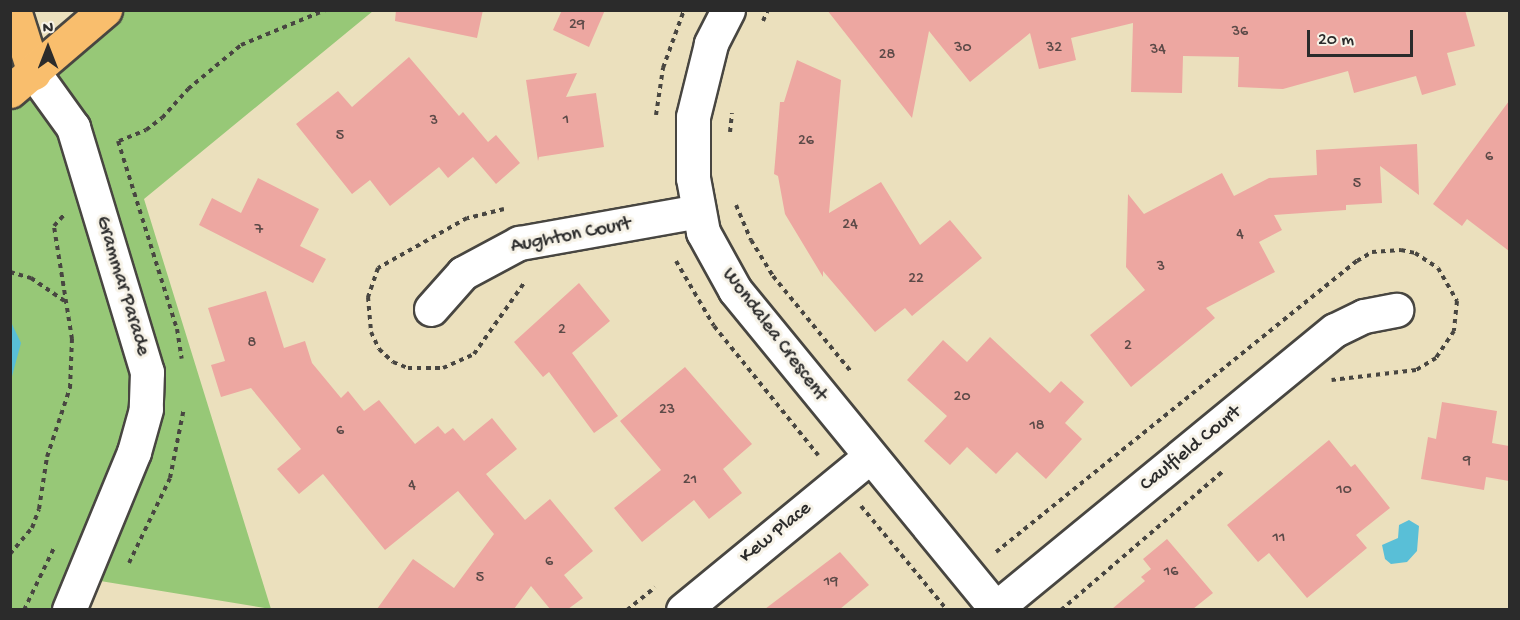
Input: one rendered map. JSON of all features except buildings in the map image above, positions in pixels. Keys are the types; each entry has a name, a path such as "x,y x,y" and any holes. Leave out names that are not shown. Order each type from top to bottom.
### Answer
{"main road":[{"path":"14,10 22,82"},
{"path":"22,82 105,10"}],"street":[{"name":"Wondalea Crescent","path":"728,10 711,44 693,117 693,178 698,212 714,255 735,290 869,457 996,609"},
{"name":"Grammar Parade","path":"22,82 73,127 147,372 146,409 134,452 69,609"},
{"name":"Aughton Court","path":"431,309 471,267 519,243 698,212"},
{"name":"Caulfield Court","path":"996,609 1335,330 1364,316 1396,310"},
{"name":"Kew Place","path":"683,609 869,457"}],"path":[{"path":"109,144 146,130 162,118 188,89 242,45 325,10"},
{"path":"762,22 768,10"},
{"path":"730,139 733,110"},
{"path":"734,197 761,258 855,377"},
{"path":"61,204 68,226"},
{"path":"10,554 32,528 39,509 47,457 70,388 72,339 54,226 57,219 65,215"},
{"path":"10,272 31,278 66,303"},
{"path":"854,498 947,609"},
{"path":"24,609 59,539"},
{"path":"989,543 1001,557"}],"green space":[{"path":"105,11 373,11 144,199 271,609 82,578 69,609 11,610 11,91"}],"water":[{"path":"11,322 21,343 11,380"},
{"path":"1409,520 1419,526 1417,551 1407,562 1391,564 1385,559 1382,545 1398,538 1399,525"}]}
